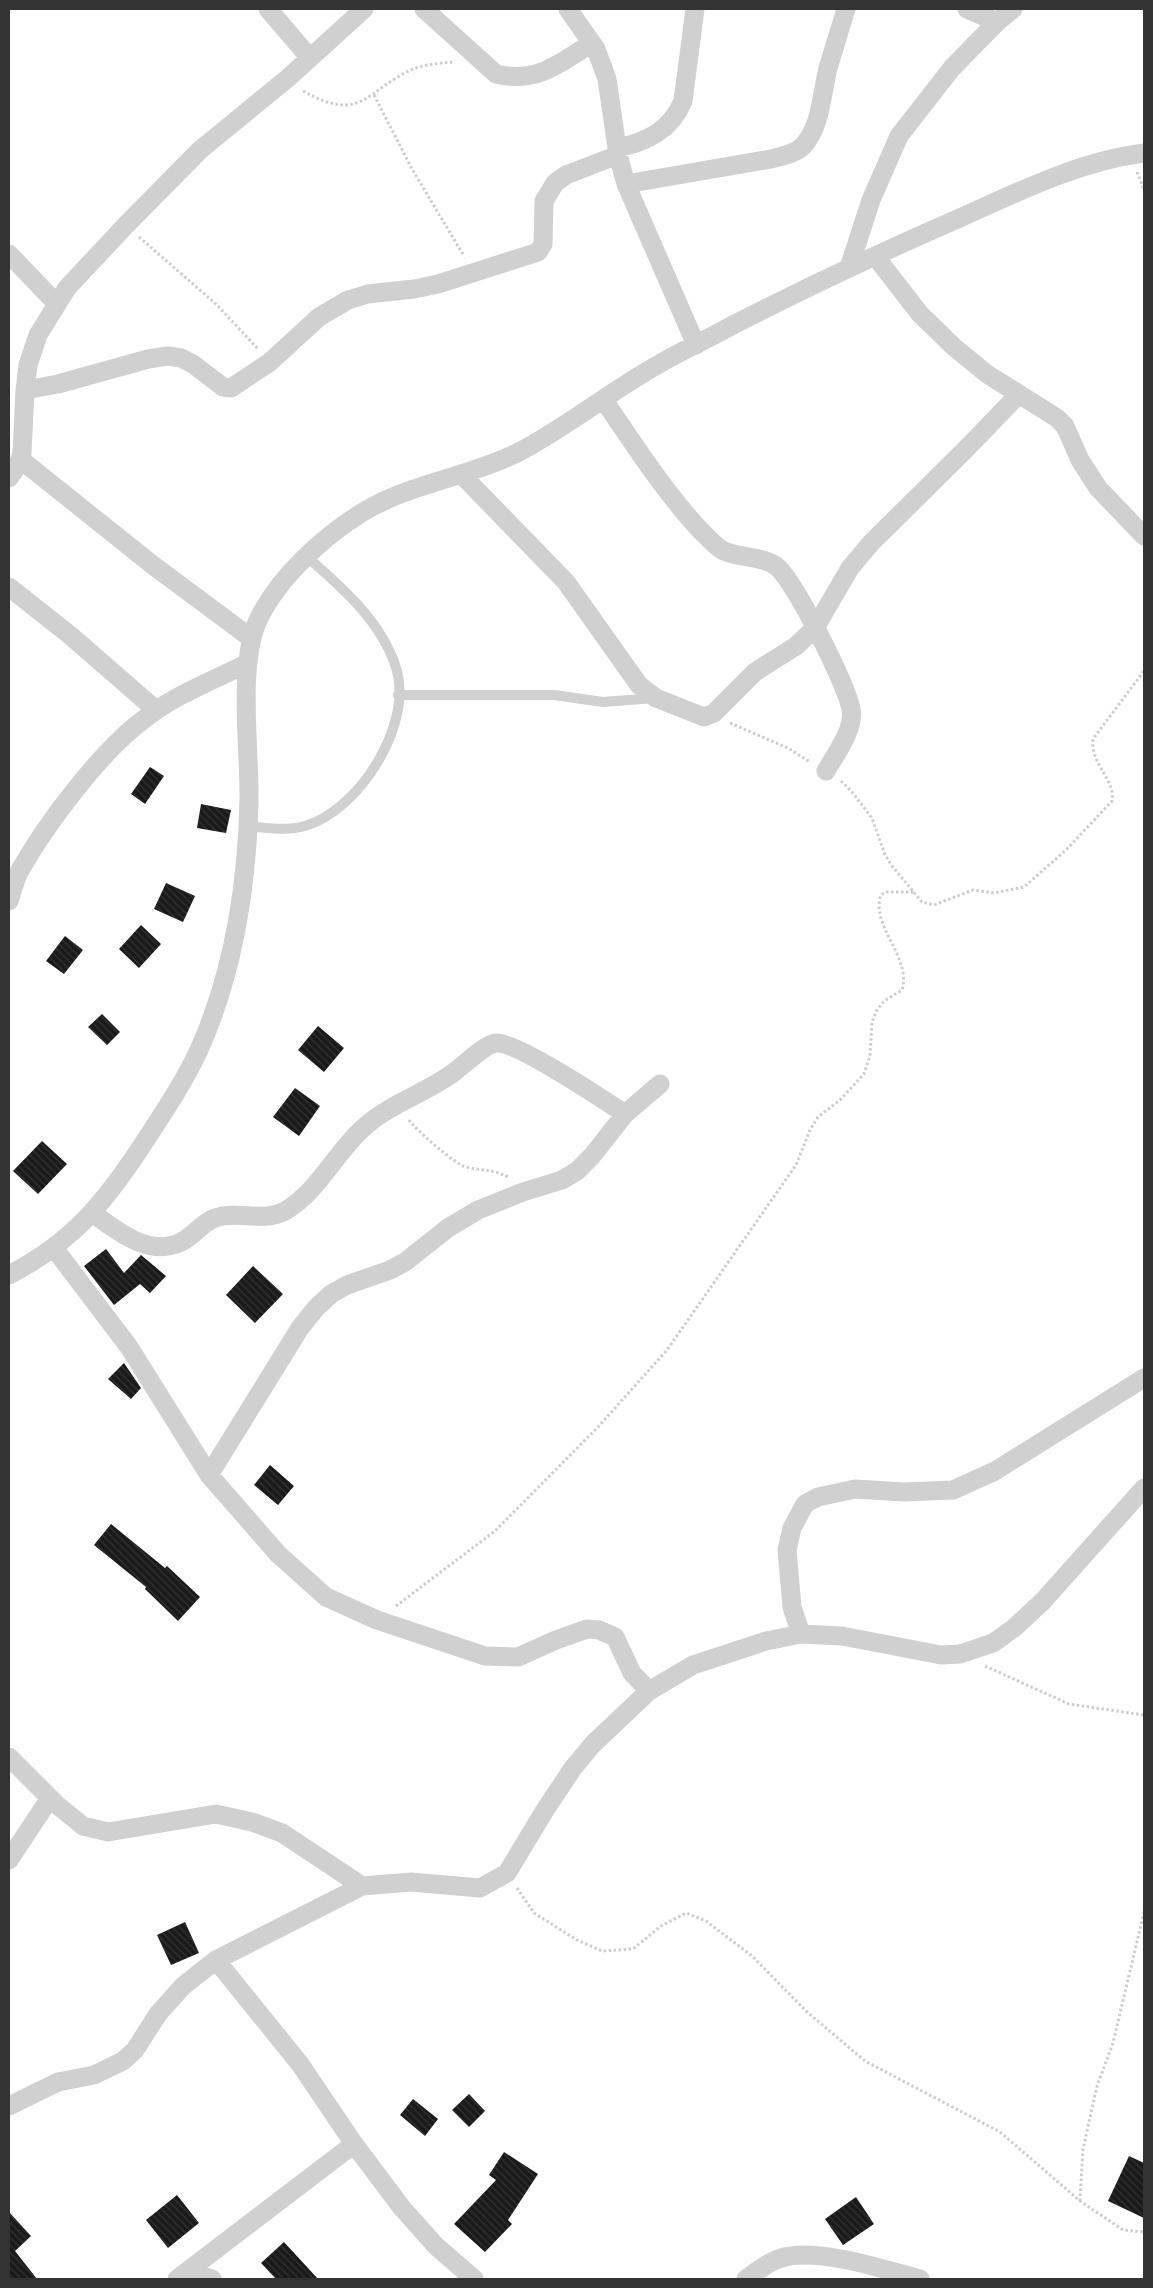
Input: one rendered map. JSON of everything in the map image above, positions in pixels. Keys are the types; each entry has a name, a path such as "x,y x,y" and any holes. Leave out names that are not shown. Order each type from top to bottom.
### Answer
{"street":[{"path":"268,9 310,58"},
{"path":"9,478 22,453 28,366 38,335 56,303 85,267 200,150 288,78 364,9"},
{"path":"424,9 496,74 512,78 527,78 552,68 592,43"},
{"path":"568,9 592,43 607,79 618,151 626,184 696,345"},
{"path":"25,390 58,384 148,359 168,356 181,358 193,364 223,387 231,388 270,362 319,317 348,300 368,294 414,289 474,273 538,252 544,244 544,201 556,183 566,175 656,134 668,125 679,112 683,102 696,9"},
{"path":"626,184 772,159 793,152 803,146 810,137 816,120 828,69 846,9"},
{"path":"967,9 997,22"},
{"path":"849,268 871,200 899,136 952,68 997,22 1013,9"},
{"path":"9,1275 54,1248 92,1213 110,1192 168,1106 199,1049 225,976 247,853 248,662 251,638 268,601 307,557 347,523 365,511 413,489 462,474 519,452 661,363 849,268 1016,193 1075,170 1107,159 1144,153"},
{"path":"9,254 56,303"},
{"path":"875,256 920,314 954,347 1018,395 1045,410 1061,422 1080,460 1098,488 1144,536"},
{"path":"462,474 566,582 639,684 656,698 704,717 714,713 755,672 796,646 815,628 850,568 871,543 968,448 1018,395"},
{"path":"603,399 655,475 700,530 722,550 766,561 777,567 799,594 852,710 850,726 826,772"},
{"path":"20,459 154,566 251,638"},
{"path":"9,586 71,636 156,710"},
{"path":"9,901 18,874 38,841 89,774 122,738 156,710 248,662"},
{"path":"92,1213 130,1239 155,1246 172,1245 182,1242 203,1224 216,1218 229,1216 273,1216 287,1210 316,1183 360,1130 401,1103 448,1076 488,1045 497,1043 522,1051 625,1114"},
{"path":"208,1475 300,1328 316,1308 331,1294 347,1285 390,1270 405,1262 448,1228 478,1210 562,1180 577,1171 592,1156 625,1114 660,1084"},
{"path":"54,1248 129,1347 208,1475 278,1554 326,1597 377,1620 485,1656 518,1657 587,1629 599,1630 615,1637 632,1673 650,1691"},
{"path":"801,1634 792,1607 787,1550 792,1528 805,1504 818,1497 855,1489 904,1492 952,1490 995,1471 1144,1378"},
{"path":"9,2106 58,2082 94,2074 123,2061 135,2050 158,2014 183,1986 216,1960 362,1886 411,1882 480,1888 507,1873 573,1768 599,1738 650,1691 693,1665 766,1641 801,1634 842,1636 941,1654 960,1654 993,1643 1014,1628 1043,1600 1144,1488"},
{"path":"9,1757 50,1798 83,1826 108,1832 216,1814 252,1822 282,1833 362,1886"},
{"path":"9,1860 50,1798"},
{"path":"216,1960 300,2064 354,2144 419,2228 436,2246 474,2279"},
{"path":"182,2276 354,2144"},
{"path":"746,2279 767,2264 790,2256 857,2262 920,2279"},
{"path":"182,2276 212,2279"}],"lane":[{"path":"248,826 270,829 304,826 332,813 358,789 386,750 392,735 398,695 398,673 388,647 370,620 342,588 307,557"},
{"path":"398,695 554,696 603,702 656,698"}],"path":[{"path":"288,78 299,89 321,101 338,105 352,105 374,95 415,68 439,63 483,62"},
{"path":"374,95 412,169 474,273"},
{"path":"126,225 216,304 270,362"},
{"path":"714,713 727,722 788,748 846,785 872,818 885,854 922,902 934,905 973,890 994,892 1024,887 1066,850 1112,802 1112,789 1099,768 1092,749 1093,739 1144,671"},
{"path":"377,1620 495,1531 598,1427 667,1350 796,1165 810,1130 818,1117 840,1100 864,1074 870,1056 872,1022 884,1000 902,990 904,981 902,965 882,919 879,900 881,895 886,892 914,892"},
{"path":"401,1103 410,1121 421,1135 464,1167 494,1170 530,1190"},
{"path":"960,1654 1069,1704 1144,1715"},
{"path":"507,1873 534,1913 577,1940 602,1951 633,1949 661,1926 686,1913 706,1921 752,1956 806,2011 864,2060 1000,2132 1080,2201 1122,2230 1144,2232"},
{"path":"1080,2201 1083,2149 1097,2086 1113,2043 1136,1937 1144,1912"}],"building":[{"path":"150,767 164,776 145,804 131,794"},
{"path":"201,804 231,810 226,833 197,828"},
{"path":"166,883 195,896 183,922 154,909"},
{"path":"141,925 161,944 139,968 119,949"},
{"path":"65,936 83,950 64,974 46,961"},
{"path":"102,1014 120,1032 107,1045 88,1027"},
{"path":"318,1026 344,1048 324,1072 298,1050"},
{"path":"295,1088 320,1106 299,1136 273,1117"},
{"path":"42,1141 67,1164 38,1194 13,1171"},
{"path":"106,1249 124,1273 141,1255 166,1276 150,1293 140,1284 114,1305 84,1266"},
{"path":"253,1266 283,1294 255,1323 226,1295"},
{"path":"124,1363 141,1388 131,1399 108,1379"},
{"path":"270,1465 294,1486 278,1505 254,1485"},
{"path":"111,1524 165,1568 167,1566 200,1597 178,1621 145,1589 146,1587 94,1545"},
{"path":"185,1922 199,1953 171,1965 157,1935"},
{"path":"469,2094 485,2111 469,2127 452,2110"},
{"path":"413,2099 438,2119 425,2136 400,2115"},
{"path":"504,2152 538,2174 508,2220 512,2224 485,2252 454,2224 496,2180 489,2175"},
{"path":"1129,2156 1144,2163 1144,2218 1108,2201"},
{"path":"177,2195 199,2223 168,2248 146,2220"},
{"path":"856,2197 874,2224 843,2245 825,2219"},
{"path":"9,2212 31,2236 15,2251 37,2279 9,2279"},
{"path":"284,2242 318,2279 276,2279 261,2263"}]}
